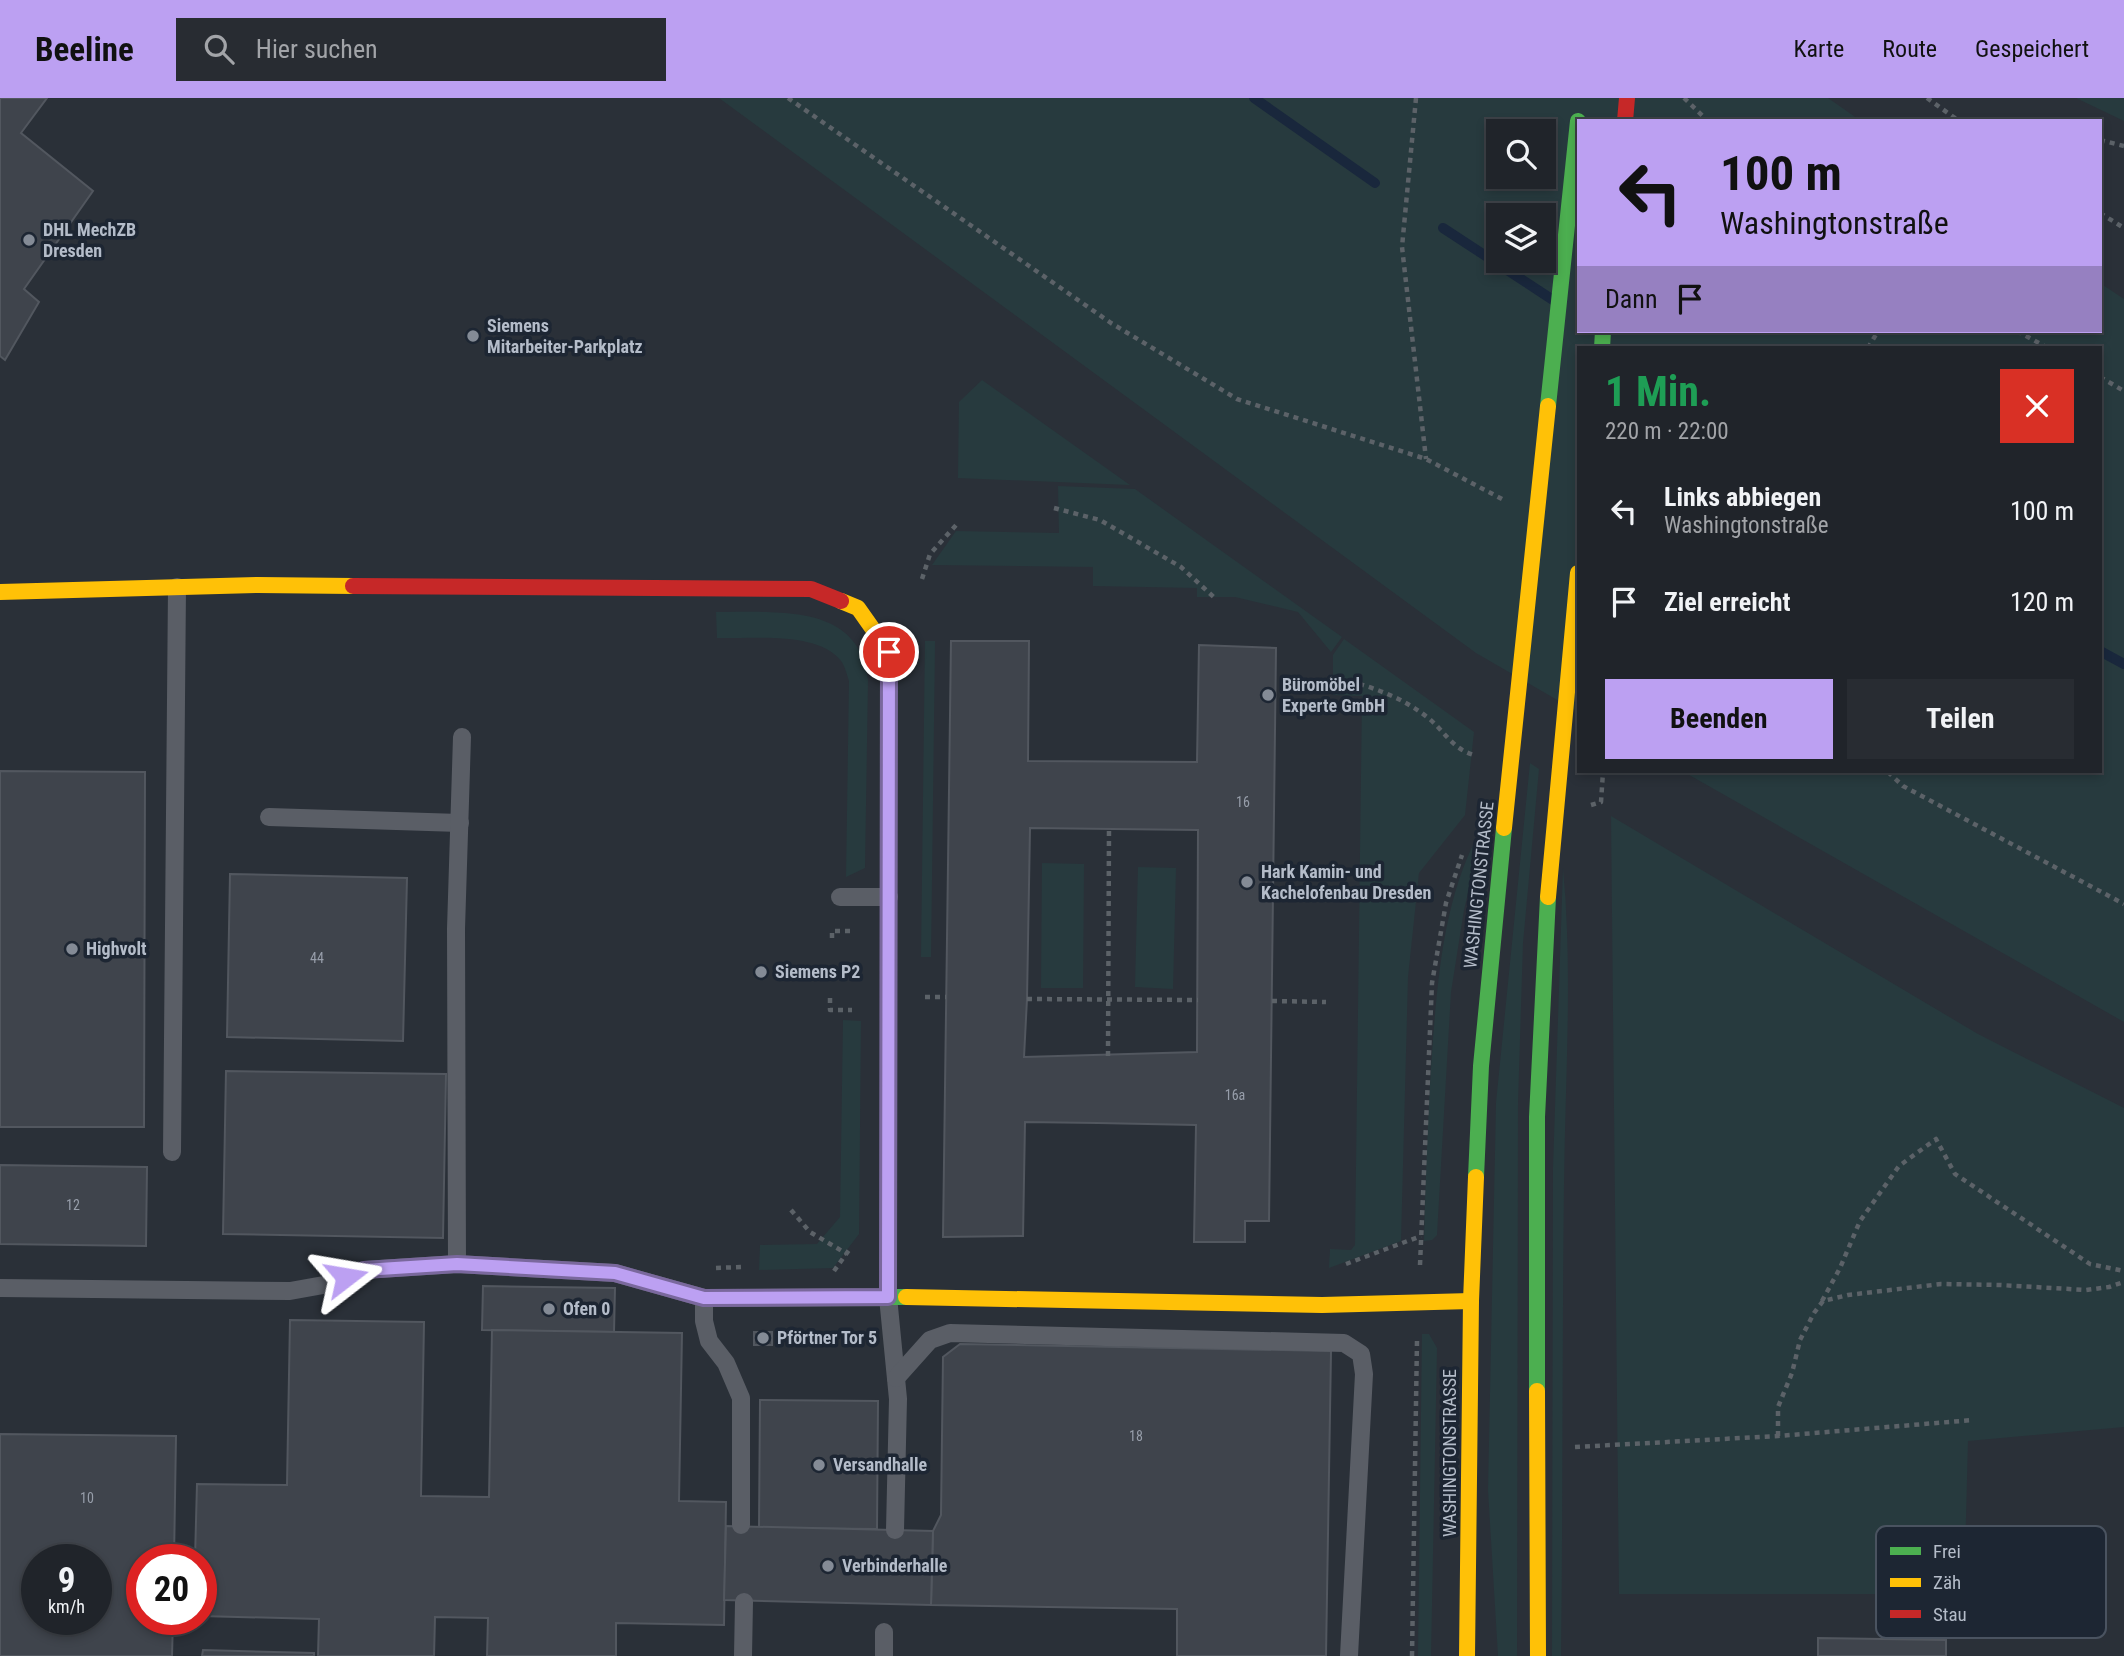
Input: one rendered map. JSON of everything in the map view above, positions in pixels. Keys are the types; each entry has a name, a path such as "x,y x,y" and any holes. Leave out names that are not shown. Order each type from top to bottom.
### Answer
{"main road":[{"path":"1625,119 1627,98"},
{"name":"WASHINGTONSTRASSE","path":"1467,1656 1471,1301 1481,1066 1577,136"},
{"path":"1538,1656 1537,1115 1545,949 1558,774 1577,583"},
{"path":"0,592 258,585 811,589 858,608 889,652 888,1297 1322,1305 1471,1301"}],"lane":[{"path":"172,1152 177,587"},
{"path":"457,1264 456,929 462,737"},
{"path":"269,817 460,823"},
{"path":"839,897 889,897"},
{"path":"0,1288 290,1291 329,1284 364,1270 457,1264 615,1273 704,1298 888,1297 898,1399 895,1530"},
{"path":"704,1298 704,1321 709,1340 726,1363 741,1398 741,1525"},
{"path":"896,1378 930,1340 950,1333 1344,1343 1361,1354 1364,1374 1349,1656"},
{"path":"743,1656 744,1602"},
{"path":"884,1632 884,1656"}],"path":[{"path":"788,98 1111,323 1237,399 1426,459 1508,502"},
{"path":"1416,98 1402,247 1426,459"},
{"path":"1684,98 1706,119"},
{"path":"1927,98 1956,119"},
{"path":"2102,140 2124,146"},
{"path":"2102,214 2124,228"},
{"path":"2021,333 2044,346"},
{"path":"2102,378 2124,391"},
{"path":"1054,508 1100,520 1181,567 1217,600"},
{"path":"922,579 930,554 957,524"},
{"path":"1330,677 1357,683 1404,702 1426,717 1460,750 1484,757"},
{"path":"1601,802 1604,773"},
{"path":"1889,773 1903,786 2124,904"},
{"path":"1108,1056 1109,829"},
{"name":"WASHINGTONSTRASSE","path":"1412,1656 1418,1303 1432,983 1446,903 1464,850"},
{"path":"1027,999 1198,1000"},
{"path":"1272,1001 1326,1002"},
{"path":"1779,1437 1778,1408 1792,1373 1800,1340 1840,1268 1860,1220 1899,1166 1936,1139 1955,1174 2090,1264 2124,1271"},
{"path":"792,1210 810,1232 847,1254"},
{"path":"1335,1269 1421,1236"},
{"path":"1818,1307 1823,1301 1848,1295 1941,1284 2000,1284 2086,1290 2124,1282"},
{"path":"1574,1447 1779,1437 1973,1420"}],"green space":[{"path":"719,98 1828,98 1858,119 1577,119 1577,333 2102,333 2102,284 2124,299 2124,1022 1686,773 2102,773 2102,346 1577,346 1577,711 1476,653"},
{"path":"2076,98 2124,98 2124,121"},
{"path":"982,380 1130,485 958,478 959,402"},
{"path":"1058,486 1135,489 1342,637 1331,652 1298,612 1235,597 1197,597 1197,588 1093,586 1093,567 932,565 956,531 1059,533"},
{"path":"716,612 788,613 811,617 832,624 849,636 861,654 868,680 865,868 846,877 849,681 842,663 831,651 801,641 717,638"},
{"path":"1344,639 1474,732 1465,815 1419,873 1408,977 1401,1241 1329,1268 1330,1249 1351,1250 1355,1245 1362,696 1333,695 1333,655"},
{"path":"925,641 935,641 931,957 921,957"},
{"path":"1530,763 1539,769 1523,943 1518,1103 1517,1656 1498,1656 1488,1490 1496,1103"},
{"path":"1611,816 1978,1034 2124,1108 2124,1427 1968,1441 1966,1526 1876,1526 1876,1594 1619,1594"},
{"path":"1484,824 1464,910 1451,992 1437,1235 1432,1240 1424,1241 1431,1064 1442,956 1461,875"},
{"path":"1042,863 1084,864 1083,988 1041,988"},
{"path":"1138,867 1176,868 1173,989 1135,987"},
{"path":"1563,868 1568,987 1563,1244 1561,1656 1552,1656 1553,1168"},
{"path":"843,1020 861,1021 859,1234 833,1268 759,1270 760,1245 817,1244 840,1217"},
{"path":"1422,1334 1429,1334 1437,1348 1431,1656 1418,1656"}],"building":[{"name":"DHL MechZB Dresden","path":"0,98 47,98 21,133 93,191 24,289 39,302 5,360 0,356"},
{"path":"951,641 1029,641 1028,761 1197,762 1199,645 1276,648 1269,1221 1245,1221 1245,1242 1194,1242 1196,1125 1025,1122 1023,1236 943,1237","holes":["1030,828 1198,830 1197,1052 1024,1057"]},
{"name":"Highvolt","path":"0,771 145,772 144,1127 0,1127"},
{"path":"230,874 407,878 403,1041 227,1037"},
{"path":"226,1071 446,1074 443,1238 223,1234"},
{"path":"0,1165 147,1167 146,1246 0,1244"},
{"name":"Ofen 0","path":"483,1286 615,1288 614,1332 482,1330"},
{"path":"290,1320 424,1322 421,1496 489,1497 492,1330 682,1333 679,1501 726,1502 724,1625 616,1623 616,1656 487,1656 488,1618 435,1617 434,1656 318,1656 319,1619 217,1616 217,1544 195,1544 197,1484 287,1485"},
{"name":"Pförtner Tor 5","path":"754,1332 772,1332 772,1345 754,1345"},
{"path":"960,1344 1331,1351 1326,1656 1177,1656 1177,1609 931,1605 933,1531 941,1515 943,1357"},
{"name":"Versandhalle","path":"760,1400 878,1401 877,1529 759,1528"},
{"path":"0,1434 176,1436 174,1544 126,1544 126,1635 173,1635 172,1656 0,1656"},
{"name":"Verbinderhalle","path":"726,1526 933,1531 931,1605 724,1600"},
{"path":"1818,1638 1946,1640 1946,1656 1818,1656"},
{"path":"203,1650 314,1653 314,1656 202,1656"}],"waterway":[{"path":"1254,98 1375,183"},
{"path":"1443,228 1553,300"},
{"path":"2102,652 2124,664"}],"traffic: fast":[{"path":"1548,406 1577,130"},
{"path":"1602,346 1603,333"},
{"path":"1476,1177 1481,1066 1504,828"},
{"path":"1537,1391 1537,1117 1548,897"},
{"path":"888,987 888,1297 906,1297"}],"traffic: slow":[{"path":"1504,828 1548,406"},
{"path":"1548,897 1577,584"},
{"path":"0,592 258,585 353,586"},
{"path":"841,601 858,608 889,652 888,987"},
{"path":"1467,1656 1471,1301 1476,1177"},
{"path":"906,1297 1322,1305 1471,1301"},
{"path":"1537,1391 1538,1656"}],"traffic: jam":[{"path":"1625,119 1627,98"},
{"path":"353,586 811,589 841,601"}],"place":[{"name":"DHL MechZB Dresden","path":"29,240"},
{"name":"Siemens Mitarbeiter-Parkplatz","path":"473,336"},
{"name":"Büromöbel Experte GmbH","path":"1268,695"},
{"name":"Hark Kamin- und Kachelofenbau Dresden","path":"1247,882"},
{"name":"Highvolt","path":"72,949"},
{"name":"Siemens P2","path":"761,972"},
{"name":"Ofen 0","path":"549,1309"},
{"name":"Pförtner Tor 5","path":"763,1338"},
{"name":"Versandhalle","path":"819,1465"},
{"name":"Verbinderhalle","path":"828,1566"}],"route":[{"path":"346,1277 364,1270 457,1264 615,1273 704,1298 888,1297 889,652"}]}
